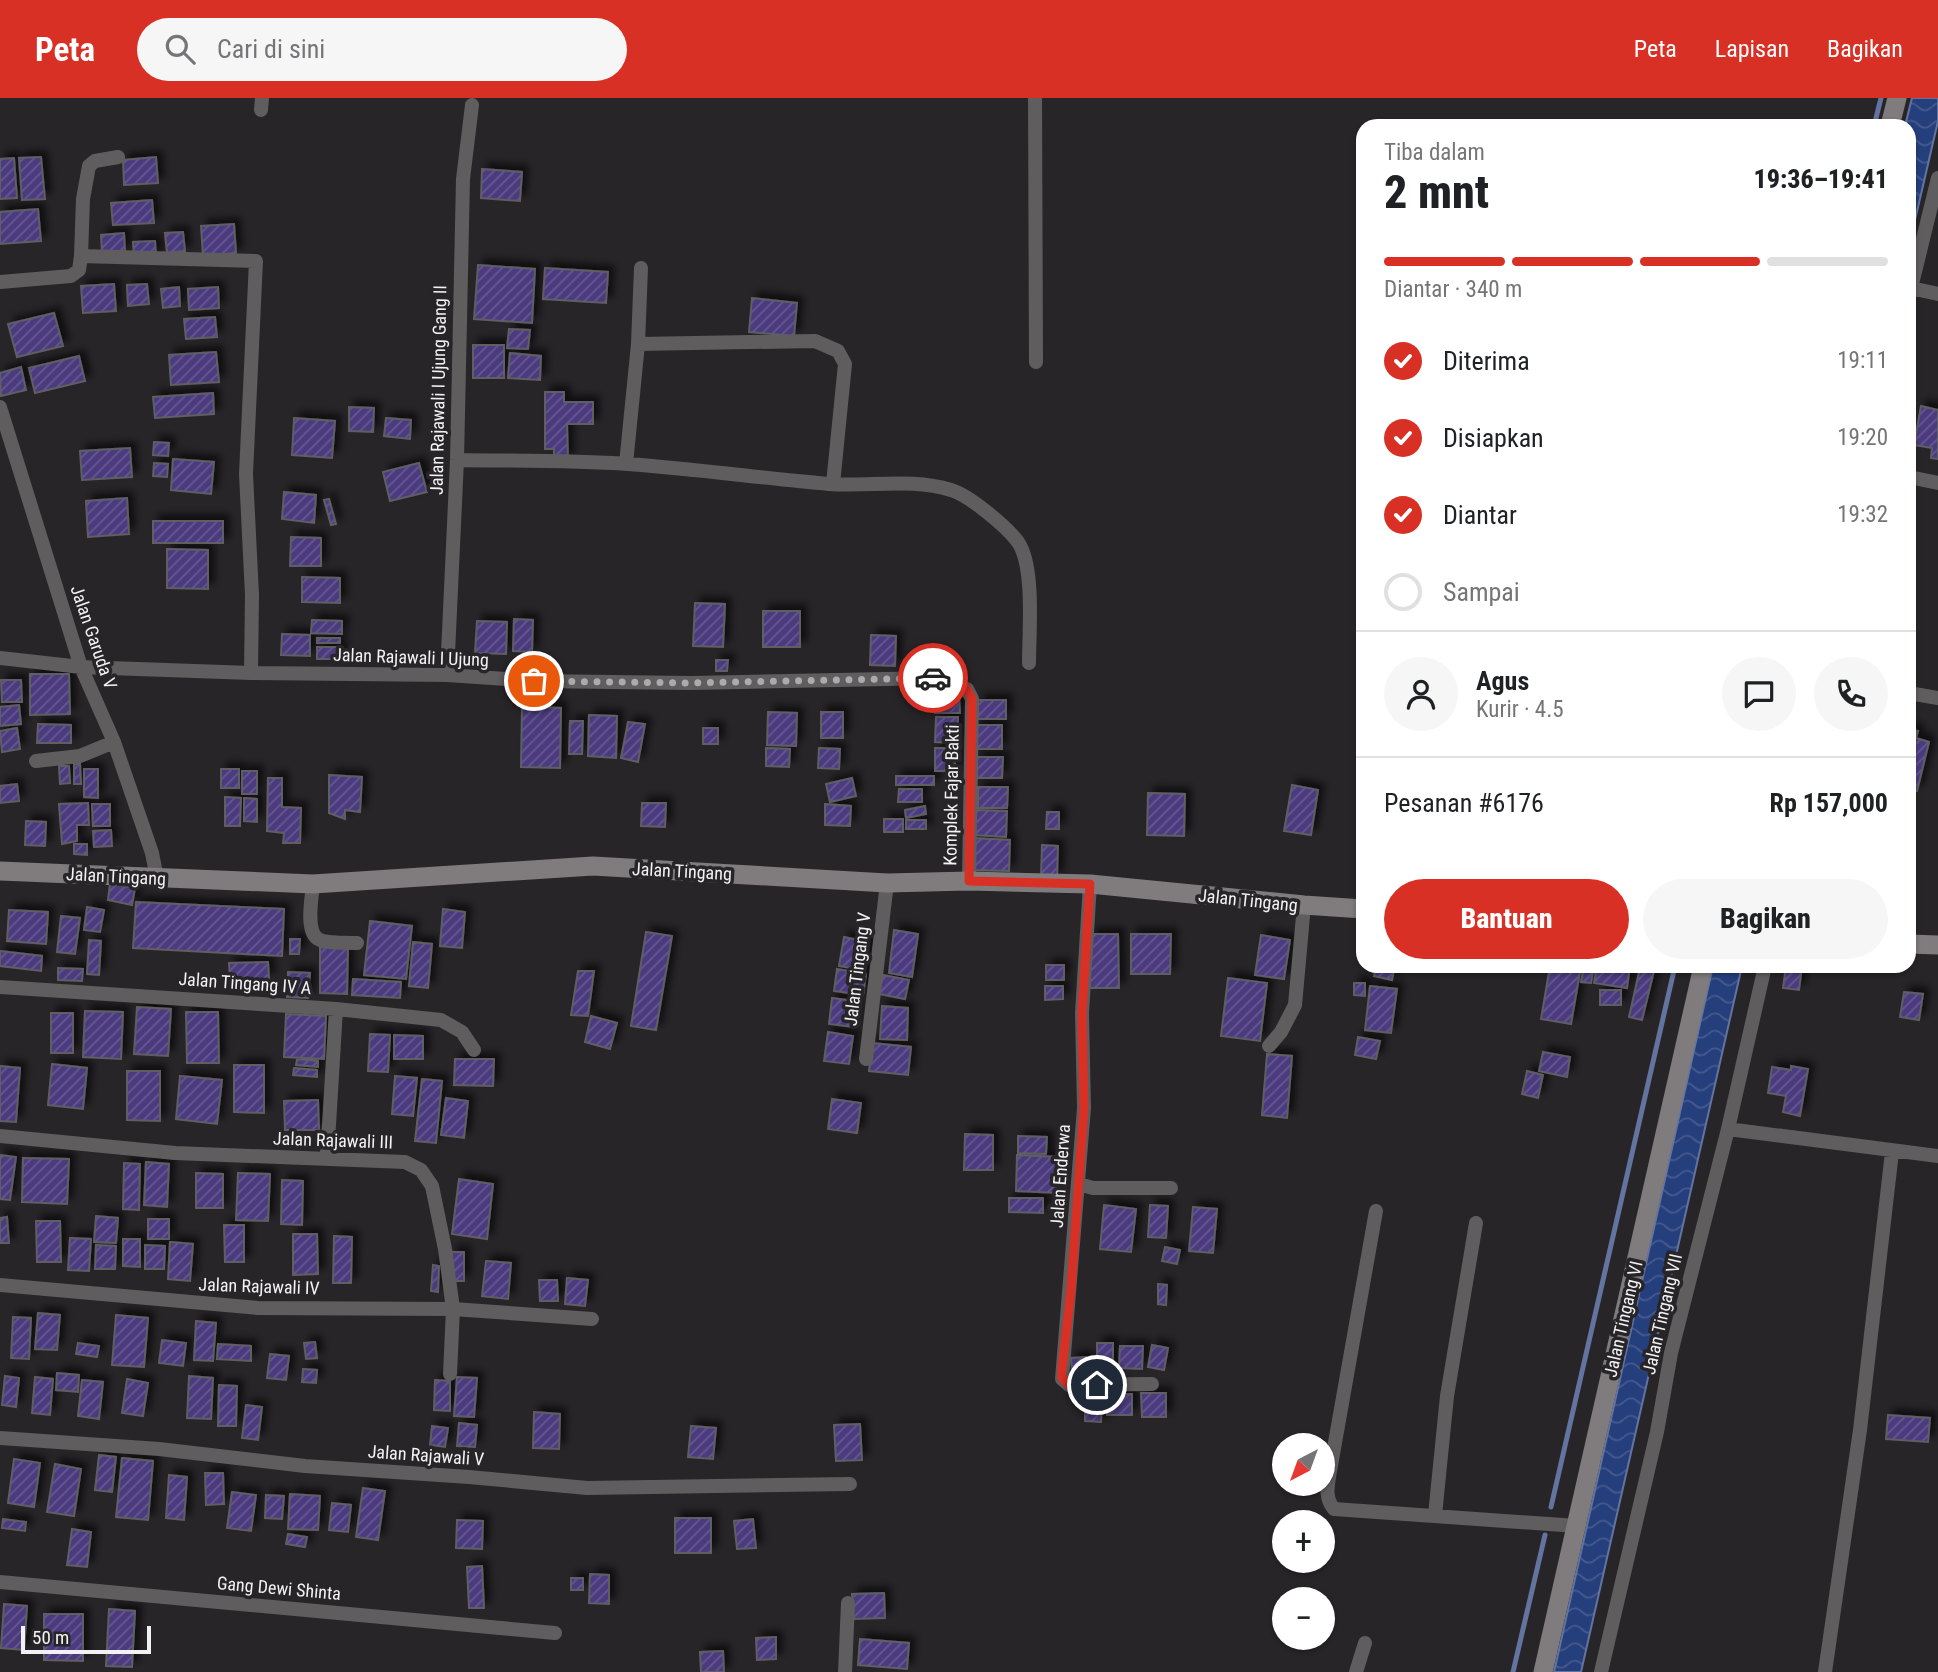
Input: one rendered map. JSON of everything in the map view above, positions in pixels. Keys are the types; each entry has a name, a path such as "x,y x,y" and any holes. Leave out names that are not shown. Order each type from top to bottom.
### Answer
{"main road":[{"path":"1892,119 1897,98"},
{"name":"Jalan Tingang","path":"0,871 313,884 593,866 887,883 969,881 1090,884 1356,909"},
{"path":"1916,944 1938,945"},
{"name":"Jalan Tingang VI","path":"1542,1672 1701,973"}],"street":[{"path":"1034,98 1036,362"},
{"name":"Jalan Rajawali I Ujung Gang II","path":"447,675 457,460 461,218 472,105"},
{"path":"0,282 71,276 79,270 82,256 83,199 89,166 94,161 118,157"},
{"path":"1916,268 1938,178"},
{"path":"82,256 256,261 246,474 250,510 251,674"},
{"path":"626,464 638,344 640,268"},
{"path":"1916,292 1938,294"},
{"path":"638,344 815,341 838,351 845,364 833,484"},
{"name":"Jalan Garuda V","path":"0,407 81,667 114,742 152,853 157,878"},
{"path":"457,460 626,464 833,484 929,485 953,490 974,502 990,516 1017,542 1025,558 1028,574 1029,663"},
{"path":"1916,478 1938,483"},
{"name":"Jalan Rajawali I Ujung","path":"0,658 81,667 251,674 447,675 534,681 678,683 908,677"},
{"name":"Komplek Fajar Bakti","path":"908,677 936,678 957,684 967,689 972,699 969,881"},
{"path":"1916,693 1938,698"},
{"path":"36,761 80,755 114,742"},
{"name":"Jalan Tingang V","path":"866,1059 887,883"},
{"path":"313,884 310,922 312,933 318,939 326,941 357,943"},
{"name":"Jalan Enderwa","path":"1090,884 1082,1013 1084,1108 1062,1378 1069,1385 1152,1384"},
{"path":"1269,1046 1281,1032 1295,1005 1304,905"},
{"name":"Jalan Tingang VII","path":"1601,1672 1657,1432 1674,1342 1728,1129 1763,973"},
{"name":"Jalan Tingang IV A","path":"0,988 336,1009 441,1020 463,1032 474,1051"},
{"path":"327,1158 336,1009"},
{"path":"1728,1129 1938,1156"},
{"name":"Jalan Rajawali III","path":"0,1136 175,1153 405,1162 421,1170 432,1186 453,1309"},
{"path":"1825,1672 1860,1430 1892,1152"},
{"path":"1079,1184 1093,1188 1171,1188"},
{"path":"1376,1211 1330,1471 1328,1502 1334,1508 1577,1527"},
{"path":"1435,1515 1447,1396 1476,1223"},
{"name":"Jalan Rajawali IV","path":"0,1285 258,1308 453,1309"},
{"path":"450,1374 453,1309 592,1319"},
{"name":"Jalan Rajawali V","path":"0,1438 159,1449 305,1466 587,1488 850,1484"},
{"name":"Gang Dewi Shinta","path":"0,1582 555,1633"},
{"path":"845,1672 848,1603"},
{"path":"1356,1672 1365,1643"}],"water":[{"path":"1912,98 1938,98 1938,121 1916,216 1916,119 1907,119"},
{"path":"1711,973 1740,973 1581,1672 1554,1672"}],"building":[{"path":"41,157 45,199 22,200 19,158"},
{"path":"156,157 158,183 124,185 123,160"},
{"path":"14,158 17,198 0,199 0,159"},
{"path":"482,169 522,172 520,201 481,198"},
{"path":"152,200 154,223 113,225 111,203"},
{"path":"38,209 41,241 0,244 0,212"},
{"path":"234,224 236,253 203,256 201,226"},
{"path":"183,232 185,251 167,253 165,233"},
{"path":"124,233 125,251 102,253 101,235"},
{"path":"155,241 156,256 134,257 133,242"},
{"path":"478,265 535,269 532,323 474,319"},
{"path":"545,268 608,272 606,303 543,299"},
{"path":"114,284 116,311 83,313 81,286"},
{"path":"147,284 149,304 128,306 127,285"},
{"path":"179,287 180,306 163,308 161,289"},
{"path":"218,287 219,308 189,310 188,289"},
{"path":"752,298 797,303 794,336 749,332"},
{"path":"54,313 63,346 17,357 8,324"},
{"path":"215,317 217,337 186,339 184,319"},
{"path":"509,329 530,330 528,349 507,348"},
{"path":"473,345 504,345 504,378 473,378"},
{"path":"216,352 219,382 171,385 169,355"},
{"path":"510,353 541,356 540,380 508,378"},
{"path":"79,356 85,381 35,393 29,368"},
{"path":"21,367 26,390 1,396 0,373"},
{"path":"545,392 564,392 564,402 593,402 593,424 567,424 568,459 554,459 554,449 545,449"},
{"path":"213,393 214,414 155,418 153,397"},
{"path":"1921,406 1938,410 1938,459 1931,458 1932,448 1916,445"},
{"path":"349,407 374,408 373,432 349,431"},
{"path":"294,418 335,421 332,458 292,455"},
{"path":"386,418 411,420 410,439 384,436"},
{"path":"154,442 169,443 168,456 153,455"},
{"path":"130,448 132,477 82,480 80,451"},
{"path":"173,459 214,462 211,494 171,490"},
{"path":"154,463 168,464 167,477 153,476"},
{"path":"419,463 427,492 390,501 383,472"},
{"path":"284,492 316,495 314,523 282,519"},
{"path":"127,498 129,534 88,537 86,501"},
{"path":"329,499 336,524 331,525 324,500"},
{"path":"153,521 223,521 223,543 153,543"},
{"path":"291,537 321,538 321,566 290,566"},
{"path":"167,549 208,550 208,589 167,588"},
{"path":"302,577 340,578 340,603 302,602"},
{"path":"695,603 725,604 723,647 693,646"},
{"path":"763,611 800,611 800,647 763,647"},
{"path":"514,619 533,620 532,652 513,651"},
{"path":"312,620 342,621 342,634 311,633"},
{"path":"477,621 507,622 506,654 475,653"},
{"path":"282,634 310,635 310,656 281,655"},
{"path":"871,635 896,636 895,666 870,665"},
{"path":"317,638 340,638 340,643 317,643"},
{"path":"317,647 341,647 341,659 317,659"},
{"path":"716,660 728,660 727,671 716,671"},
{"path":"30,674 69,674 70,714 30,715"},
{"path":"1,680 21,680 22,702 2,702"},
{"path":"935,695 959,695 960,713 935,713"},
{"path":"978,700 1006,700 1006,719 978,719"},
{"path":"19,705 21,724 0,726 0,707"},
{"path":"522,706 561,708 560,768 521,767"},
{"path":"768,712 797,713 796,746 767,745"},
{"path":"821,712 843,712 843,738 821,738"},
{"path":"589,715 617,716 616,758 588,756"},
{"path":"936,717 958,717 957,743 935,742"},
{"path":"570,721 583,721 582,754 569,754"},
{"path":"628,722 645,724 638,762 621,758"},
{"path":"38,724 71,725 71,743 37,743"},
{"path":"975,725 1002,725 1002,749 975,749"},
{"path":"17,728 20,749 2,752 0,731"},
{"path":"703,728 718,728 718,744 703,744"},
{"path":"1916,738 1929,742 1916,791"},
{"path":"766,748 790,749 789,767 766,766"},
{"path":"819,748 840,749 839,769 818,768"},
{"path":"935,748 955,748 955,771 935,771"},
{"path":"977,757 1003,757 1002,778 977,778"},
{"path":"74,764 80,764 81,784 74,784"},
{"path":"59,766 69,766 70,783 60,784"},
{"path":"84,769 98,769 98,798 84,797"},
{"path":"221,769 239,769 239,788 221,788"},
{"path":"242,771 257,771 257,794 242,794"},
{"path":"329,775 362,777 360,812 345,810 345,819 329,813"},
{"path":"896,776 934,776 934,785 896,785"},
{"path":"268,778 282,778 282,807 301,808 300,843 283,843 284,833 267,831"},
{"path":"852,778 856,796 830,802 826,784"},
{"path":"17,784 19,801 0,803 0,786"},
{"path":"1292,785 1318,790 1311,835 1284,831"},
{"path":"978,787 1008,787 1007,808 978,808"},
{"path":"899,789 922,789 922,802 898,802"},
{"path":"1148,793 1185,794 1184,836 1147,835"},
{"path":"225,797 241,798 240,826 225,826"},
{"path":"244,798 257,799 257,822 244,821"},
{"path":"88,803 89,825 77,825 77,841 62,844 59,804"},
{"path":"642,803 666,803 665,827 641,826"},
{"path":"92,804 110,804 110,826 93,826"},
{"path":"825,804 851,806 850,826 825,825"},
{"path":"925,806 926,814 906,818 905,810"},
{"path":"975,810 1007,811 1006,837 974,835"},
{"path":"1047,812 1059,812 1059,829 1046,829"},
{"path":"884,819 903,819 903,832 884,832"},
{"path":"906,820 926,820 926,829 906,829"},
{"path":"26,821 46,822 45,846 25,845"},
{"path":"111,830 112,846 94,847 93,831"},
{"path":"972,838 1010,840 1009,871 971,870"},
{"path":"74,844 87,844 87,855 74,854"},
{"path":"1042,845 1058,846 1057,877 1041,876"},
{"path":"110,884 135,888 132,905 108,900"},
{"path":"136,902 284,909 282,956 133,948"},
{"path":"87,907 104,910 100,932 84,930"},
{"path":"443,909 465,912 462,948 440,946"},
{"path":"9,910 48,912 46,944 7,941"},
{"path":"61,916 80,918 75,954 57,952"},
{"path":"370,921 412,926 406,979 364,975"},
{"path":"894,930 918,934 912,977 889,973"},
{"path":"646,932 672,936 656,1030 631,1026"},
{"path":"1090,934 1118,934 1119,988 1090,988"},
{"path":"1131,934 1171,934 1170,974 1131,974"},
{"path":"1261,935 1290,940 1284,979 1255,975"},
{"path":"844,937 869,942 863,970 839,966"},
{"path":"290,939 300,939 299,954 290,954"},
{"path":"89,940 101,941 99,975 87,974"},
{"path":"413,942 432,944 428,988 409,986"},
{"path":"320,947 348,948 347,994 320,993"},
{"path":"0,951 42,956 41,971 0,966"},
{"path":"268,962 269,979 230,980 229,963"},
{"path":"1046,965 1064,965 1064,980 1046,980"},
{"path":"58,968 83,969 82,981 58,980"},
{"path":"837,969 866,974 863,995 834,991"},
{"path":"578,971 594,971 588,1016 571,1015"},
{"path":"288,972 310,973 308,998 287,997"},
{"path":"1375,973 1394,973 1392,980 1374,976"},
{"path":"1549,973 1580,973 1571,1024 1541,1019"},
{"path":"1583,973 1593,973 1591,983 1581,982"},
{"path":"1596,973 1629,973 1627,988 1594,983"},
{"path":"1639,973 1654,973 1642,1020 1629,1017"},
{"path":"1785,973 1801,973 1799,990 1783,988"},
{"path":"883,975 909,980 905,999 879,994"},
{"path":"1228,978 1267,983 1260,1041 1221,1036"},
{"path":"353,979 401,982 400,998 352,995"},
{"path":"1354,983 1365,983 1365,996 1354,995"},
{"path":"1045,986 1063,986 1063,999 1045,1000"},
{"path":"1370,986 1397,989 1391,1033 1365,1030"},
{"path":"1600,990 1621,990 1621,1005 1600,1005"},
{"path":"1904,992 1923,994 1919,1020 1900,1017"},
{"path":"832,998 856,1001 853,1027 829,1024"},
{"path":"882,1006 908,1008 907,1040 880,1039"},
{"path":"137,1007 171,1009 168,1056 134,1054"},
{"path":"85,1011 123,1012 121,1059 83,1057"},
{"path":"186,1012 218,1012 219,1063 187,1063"},
{"path":"51,1013 73,1013 73,1053 51,1053"},
{"path":"286,1014 326,1016 324,1059 284,1057"},
{"path":"591,1016 617,1023 610,1049 585,1042"},
{"path":"828,1032 853,1036 849,1064 824,1061"},
{"path":"370,1034 390,1035 388,1072 368,1071"},
{"path":"394,1035 423,1036 423,1059 394,1059"},
{"path":"1358,1037 1380,1041 1376,1059 1355,1055"},
{"path":"872,1043 911,1047 908,1075 869,1071"},
{"path":"1543,1052 1570,1057 1567,1077 1539,1071"},
{"path":"1267,1054 1292,1056 1287,1118 1262,1115"},
{"path":"297,1059 318,1061 318,1067 296,1065"},
{"path":"455,1059 494,1059 493,1086 454,1085"},
{"path":"52,1064 87,1068 83,1109 48,1105"},
{"path":"234,1065 264,1065 264,1113 234,1112"},
{"path":"0,1066 20,1068 16,1122 0,1121"},
{"path":"1791,1066 1808,1069 1800,1116 1783,1112 1786,1096 1768,1093 1772,1067 1791,1070"},
{"path":"294,1068 317,1070 317,1077 293,1075"},
{"path":"127,1071 160,1071 160,1121 127,1120"},
{"path":"1527,1071 1543,1075 1538,1098 1522,1094"},
{"path":"180,1076 222,1080 217,1124 176,1119"},
{"path":"395,1076 417,1078 413,1116 392,1114"},
{"path":"422,1079 442,1081 436,1143 415,1141"},
{"path":"446,1098 468,1101 464,1138 441,1135"},
{"path":"832,1099 861,1103 857,1133 828,1129"},
{"path":"318,1100 319,1130 285,1130 284,1101"},
{"path":"965,1134 993,1135 993,1170 964,1170"},
{"path":"1018,1136 1047,1137 1046,1154 1018,1153"},
{"path":"0,1155 16,1157 10,1200 0,1199"},
{"path":"1017,1155 1060,1157 1059,1193 1016,1191"},
{"path":"23,1158 69,1159 67,1204 22,1202"},
{"path":"146,1162 169,1164 167,1207 144,1205"},
{"path":"124,1163 140,1164 139,1210 123,1209"},
{"path":"196,1173 223,1174 223,1208 196,1208"},
{"path":"238,1173 270,1174 268,1221 236,1220"},
{"path":"459,1179 493,1184 487,1239 452,1234"},
{"path":"282,1180 303,1181 302,1225 281,1224"},
{"path":"1009,1198 1043,1198 1043,1213 1009,1212"},
{"path":"1104,1205 1136,1209 1131,1252 1100,1249"},
{"path":"1150,1205 1168,1206 1166,1238 1148,1237"},
{"path":"1193,1207 1217,1209 1213,1253 1189,1251"},
{"path":"96,1216 118,1218 116,1243 94,1242"},
{"path":"7,1217 9,1243 0,1243 0,1218"},
{"path":"148,1219 169,1219 169,1239 148,1239"},
{"path":"36,1221 60,1221 61,1262 37,1262"},
{"path":"224,1225 244,1225 244,1262 225,1262"},
{"path":"293,1234 317,1234 318,1274 293,1275"},
{"path":"334,1236 352,1237 351,1283 333,1283"},
{"path":"70,1238 91,1239 89,1271 68,1270"},
{"path":"123,1239 140,1239 140,1267 123,1266"},
{"path":"170,1242 193,1244 190,1281 168,1279"},
{"path":"96,1245 116,1246 115,1269 95,1269"},
{"path":"145,1245 165,1246 164,1269 145,1269"},
{"path":"1165,1247 1180,1250 1177,1264 1162,1261"},
{"path":"452,1252 464,1252 464,1281 452,1281"},
{"path":"486,1261 511,1263 508,1299 482,1296"},
{"path":"433,1265 439,1266 438,1292 431,1291"},
{"path":"567,1278 588,1280 585,1306 565,1304"},
{"path":"539,1280 557,1280 558,1301 540,1301"},
{"path":"1158,1284 1167,1285 1166,1305 1158,1304"},
{"path":"38,1313 60,1315 57,1350 35,1349"},
{"path":"116,1315 148,1318 144,1367 112,1365"},
{"path":"13,1317 31,1318 29,1359 11,1358"},
{"path":"196,1321 216,1323 213,1361 194,1360"},
{"path":"162,1340 186,1343 183,1366 159,1363"},
{"path":"315,1342 317,1358 306,1359 304,1343"},
{"path":"78,1343 99,1346 97,1357 76,1354"},
{"path":"1097,1343 1113,1343 1113,1372 1097,1372"},
{"path":"218,1344 251,1346 251,1361 217,1359"},
{"path":"1152,1345 1168,1348 1164,1370 1148,1367"},
{"path":"1120,1346 1143,1346 1142,1369 1119,1368"},
{"path":"270,1354 289,1356 286,1380 267,1378"},
{"path":"1086,1357 1088,1379 1073,1381 1071,1358"},
{"path":"303,1369 317,1370 316,1383 302,1382"},
{"path":"57,1373 79,1375 78,1392 56,1390"},
{"path":"5,1376 19,1378 16,1407 2,1405"},
{"path":"189,1376 213,1378 211,1419 187,1418"},
{"path":"35,1377 53,1379 50,1415 32,1413"},
{"path":"457,1377 477,1378 474,1417 454,1416"},
{"path":"127,1379 148,1383 143,1416 122,1413"},
{"path":"82,1380 103,1382 99,1419 78,1416"},
{"path":"435,1380 450,1381 450,1411 434,1410"},
{"path":"219,1385 237,1386 236,1426 218,1426"},
{"path":"1085,1393 1102,1393 1101,1422 1085,1421"},
{"path":"1141,1393 1166,1393 1166,1417 1142,1417"},
{"path":"1108,1394 1132,1394 1132,1415 1107,1415"},
{"path":"246,1405 262,1407 258,1440 242,1438"},
{"path":"534,1412 560,1414 559,1449 533,1448"},
{"path":"1888,1415 1930,1418 1928,1442 1886,1439"},
{"path":"459,1423 477,1425 475,1447 457,1446"},
{"path":"860,1424 862,1460 836,1461 834,1425"},
{"path":"432,1426 448,1428 445,1447 430,1445"},
{"path":"691,1426 716,1428 713,1459 688,1457"},
{"path":"99,1455 116,1457 112,1492 95,1490"},
{"path":"122,1458 153,1461 148,1520 116,1517"},
{"path":"14,1459 40,1463 34,1507 8,1503"},
{"path":"55,1464 81,1469 74,1516 47,1512"},
{"path":"205,1473 223,1473 224,1504 206,1505"},
{"path":"169,1475 187,1477 184,1520 166,1518"},
{"path":"363,1488 385,1491 378,1540 356,1537"},
{"path":"232,1492 256,1495 251,1531 227,1528"},
{"path":"290,1494 320,1496 318,1530 288,1529"},
{"path":"266,1495 284,1496 282,1519 265,1518"},
{"path":"332,1503 351,1505 348,1532 329,1530"},
{"path":"675,1518 711,1518 711,1553 675,1553"},
{"path":"3,1519 26,1522 25,1531 2,1528"},
{"path":"753,1519 756,1548 737,1549 734,1521"},
{"path":"457,1520 483,1521 482,1549 456,1548"},
{"path":"72,1529 91,1532 87,1567 67,1565"},
{"path":"288,1534 307,1537 305,1547 286,1544"},
{"path":"482,1566 484,1608 469,1608 467,1567"},
{"path":"590,1574 609,1575 609,1604 589,1603"},
{"path":"571,1578 583,1578 583,1590 571,1590"},
{"path":"884,1593 885,1618 853,1619 852,1594"},
{"path":"4,1604 27,1606 24,1650 1,1648"},
{"path":"109,1609 135,1611 132,1667 106,1666"},
{"path":"44,1614 83,1614 83,1661 44,1660"},
{"path":"776,1637 776,1659 757,1660 756,1638"},
{"path":"860,1639 909,1643 907,1669 858,1665"},
{"path":"723,1651 724,1672 701,1672 700,1652"}],"waterway":[{"path":"1876,119 1881,98"},
{"path":"1551,1507 1673,973"},
{"path":"1513,1672 1545,1535"}],"way so far":[{"path":"534,681 691,683 933,678"}],"route":[{"path":"933,678 967,689 972,699 969,881 1090,884 1082,1013 1084,1108 1062,1378 1069,1385 1097,1385"}]}
